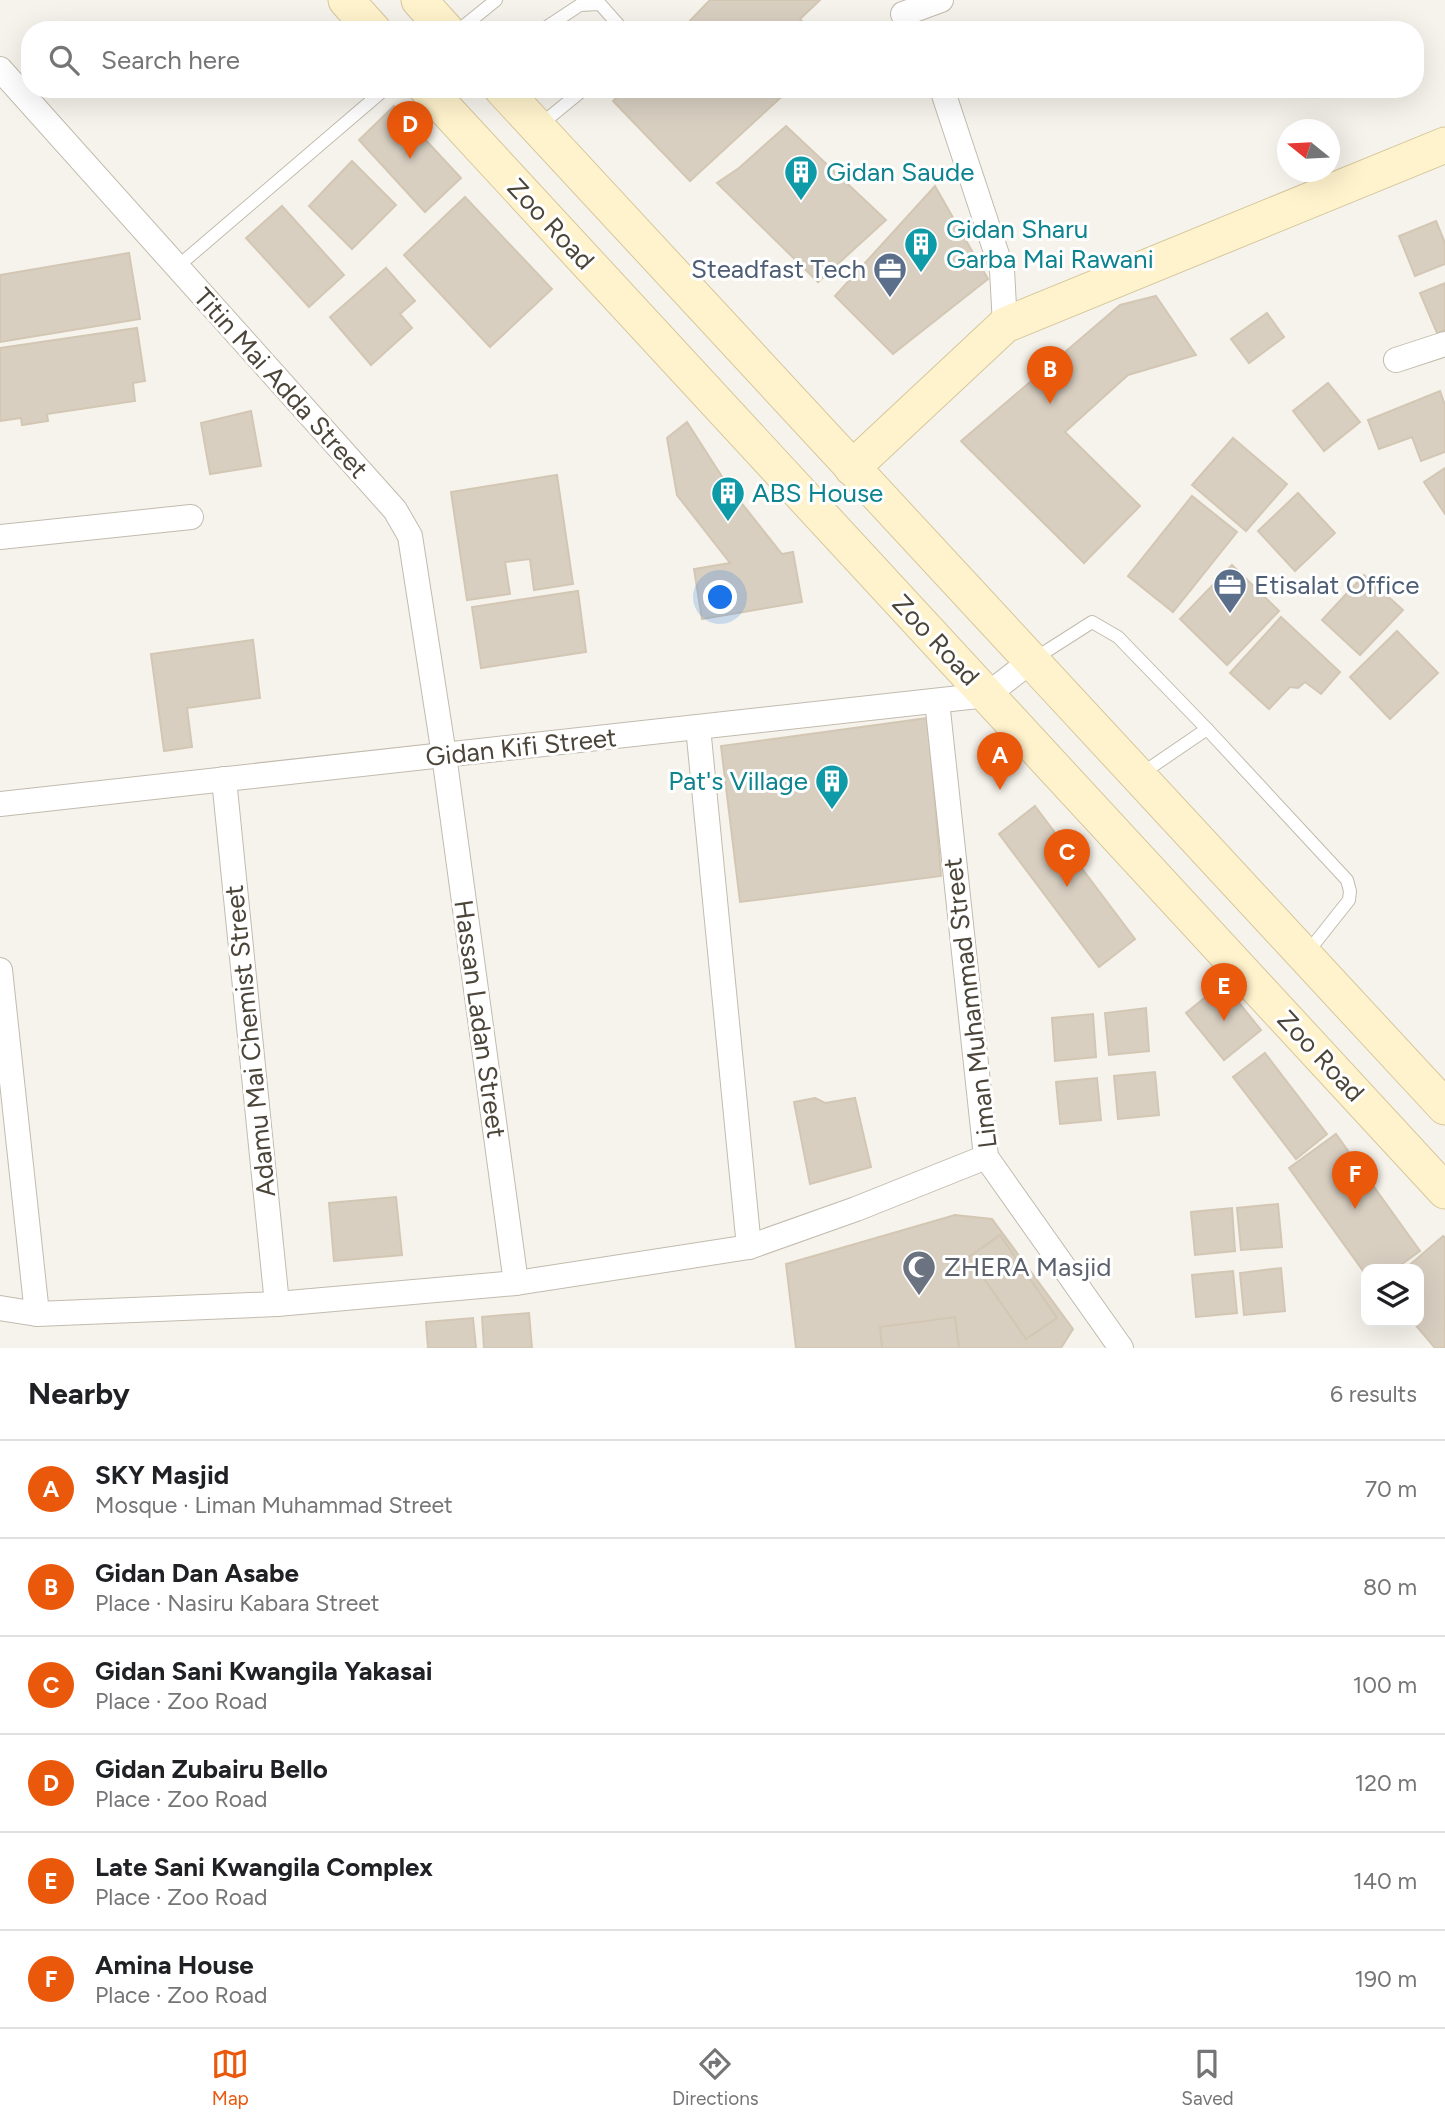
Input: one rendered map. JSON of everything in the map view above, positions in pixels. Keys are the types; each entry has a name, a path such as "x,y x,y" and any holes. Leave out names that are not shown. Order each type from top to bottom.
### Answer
{"main road":[{"path":"346,0 365,21"},
{"path":"419,0 438,21"},
{"name":"Zoo Road","path":"435,98 1445,1191"},
{"path":"510,98 1445,1107"},
{"path":"852,468 1005,325 1445,145"}],"street":[{"path":"904,15 942,0"},
{"name":"Titin Mai Adda Street","path":"0,69 21,92"},
{"name":"Titin Mai Adda Street","path":"26,98 395,510 410,536 444,755"},
{"path":"945,98 1002,270 1005,325"},
{"path":"1396,359 1445,344"},
{"path":"0,537 191,517"},
{"path":"987,695 1031,661"},
{"name":"Gidan Kifi Street","path":"0,804 987,695"},
{"name":"Liman Muhammad Street","path":"937,701 986,1157 1121,1348"},
{"path":"698,727 749,1247"},
{"name":"Hassan Ladan Street","path":"444,755 516,1283"},
{"name":"Adamu Mai Chemist Street","path":"224,779 277,1304"},
{"path":"0,970 37,1314"},
{"path":"0,1308 37,1314 277,1304 516,1283 749,1247 856,1209 986,1157"}],"lane":[{"path":"470,21 496,0"},
{"path":"556,21 580,5 600,4 615,21"},
{"path":"177,267 374,98"},
{"path":"537,128 573,98"},
{"path":"1031,661 1092,622 1118,637 1348,880 1349,900 1305,956"},
{"path":"1138,777 1207,729"}],"building":[{"path":"710,0 820,0 800,19 802,21 690,21"},
{"path":"616,98 780,98 690,181 613,101"},
{"path":"394,106 461,178 425,212 359,140"},
{"name":"Gidan Saude","path":"786,126 886,220 818,282 717,183 739,168"},
{"path":"352,161 396,205 352,249 309,206"},
{"name":"Gidan Sharu Garba Mai Rawani","path":"935,186 988,279 893,354 835,296"},
{"path":"465,197 552,289 490,347 404,255"},
{"path":"282,206 344,275 309,307 246,238"},
{"path":"1436,221 1445,243 1445,264 1415,276 1399,236"},
{"path":"129,253 140,319 0,342 0,275"},
{"path":"386,268 415,301 400,314 412,328 371,365 330,317"},
{"path":"1445,283 1445,330 1437,333 1420,293"},
{"path":"1156,296 1196,355 1128,375 1065,432 1140,506 1084,563 961,441 1120,305"},
{"path":"1267,313 1284,337 1249,363 1231,339"},
{"path":"137,328 145,381 133,383 135,401 47,414 48,421 22,425 21,418 0,421 0,348"},
{"path":"1328,383 1360,422 1324,451 1293,411"},
{"path":"1440,391 1445,405 1445,452 1421,461 1412,437 1379,449 1368,420"},
{"path":"251,411 261,466 210,474 201,423"},
{"name":"ABS House","path":"687,422 728,486 782,554 793,552 802,602 702,619 694,569 730,563 677,495 667,438"},
{"path":"1233,438 1287,484 1246,531 1192,485"},
{"path":"1445,468 1445,514 1424,482"},
{"path":"557,475 573,584 534,590 530,559 505,562 510,594 467,600 451,492"},
{"path":"1298,493 1335,533 1295,571 1258,531"},
{"path":"1192,496 1237,532 1173,612 1128,576"},
{"name":"Etisalat Office","path":"1232,565 1279,611 1227,665 1180,619"},
{"path":"1364,575 1403,610 1360,655 1322,620"},
{"path":"578,591 586,652 481,668 472,607"},
{"path":"1281,617 1340,672 1321,694 1305,682 1298,688 1290,687 1269,709 1230,673"},
{"path":"1397,631 1438,673 1390,719 1350,677"},
{"path":"253,640 260,698 187,708 192,747 164,751 151,654"},
{"name":"Pat's Village","path":"928,718 941,876 740,902 721,746"},
{"path":"1035,806 1135,939 1099,967 999,834"},
{"path":"1223,983 1261,1030 1224,1060 1186,1013"},
{"path":"1146,1008 1149,1051 1109,1055 1105,1013"},
{"path":"1093,1014 1096,1057 1055,1061 1052,1018"},
{"path":"1265,1053 1327,1134 1296,1159 1233,1077"},
{"path":"1155,1072 1159,1115 1118,1119 1114,1076"},
{"path":"1097,1078 1101,1120 1060,1124 1056,1082"},
{"path":"815,1098 825,1103 855,1098 871,1167 810,1184 794,1102"},
{"path":"1336,1134 1420,1251 1402,1264 1361,1264 1361,1268 1289,1168"},
{"path":"396,1197 402,1255 334,1261 329,1203"},
{"path":"1278,1204 1282,1247 1241,1250 1237,1208"},
{"path":"1232,1208 1235,1251 1195,1255 1191,1212"},
{"name":"ZHERA Masjid","path":"955,1215 992,1219 1073,1329 1061,1348 796,1348 786,1264"},
{"path":"1000,1235 1057,1318 1026,1339 969,1257"},
{"path":"1443,1236 1445,1238 1445,1348 1435,1348 1417,1327 1424,1327 1424,1264 1411,1264"},
{"path":"1281,1268 1285,1311 1244,1315 1240,1273"},
{"path":"1233,1271 1237,1313 1196,1317 1192,1275"},
{"path":"529,1313 532,1348 484,1348 482,1317"},
{"path":"955,1317 959,1348 882,1348 880,1327"},
{"path":"473,1318 476,1348 428,1348 426,1322"}],"place":[{"name":"Gidan Zubairu Bello","path":"410,159"},
{"name":"Gidan Saude","path":"801,202"},
{"name":"Gidan Sharu Garba Mai Rawani","path":"921,274"},
{"name":"Steadfast Tech","path":"890,299"},
{"name":"Gidan Dan Asabe","path":"1050,404"},
{"name":"ABS House","path":"728,523"},
{"name":"Etisalat Office","path":"1230,615"},
{"name":"SKY Masjid","path":"1000,790"},
{"name":"Pat's Village","path":"832,811"},
{"name":"Gidan Sani Kwangila Yakasai","path":"1067,887"},
{"name":"Late Sani Kwangila Complex","path":"1224,1021"},
{"name":"Amina House","path":"1355,1209"},
{"name":"ZHERA Masjid","path":"919,1297"}]}
